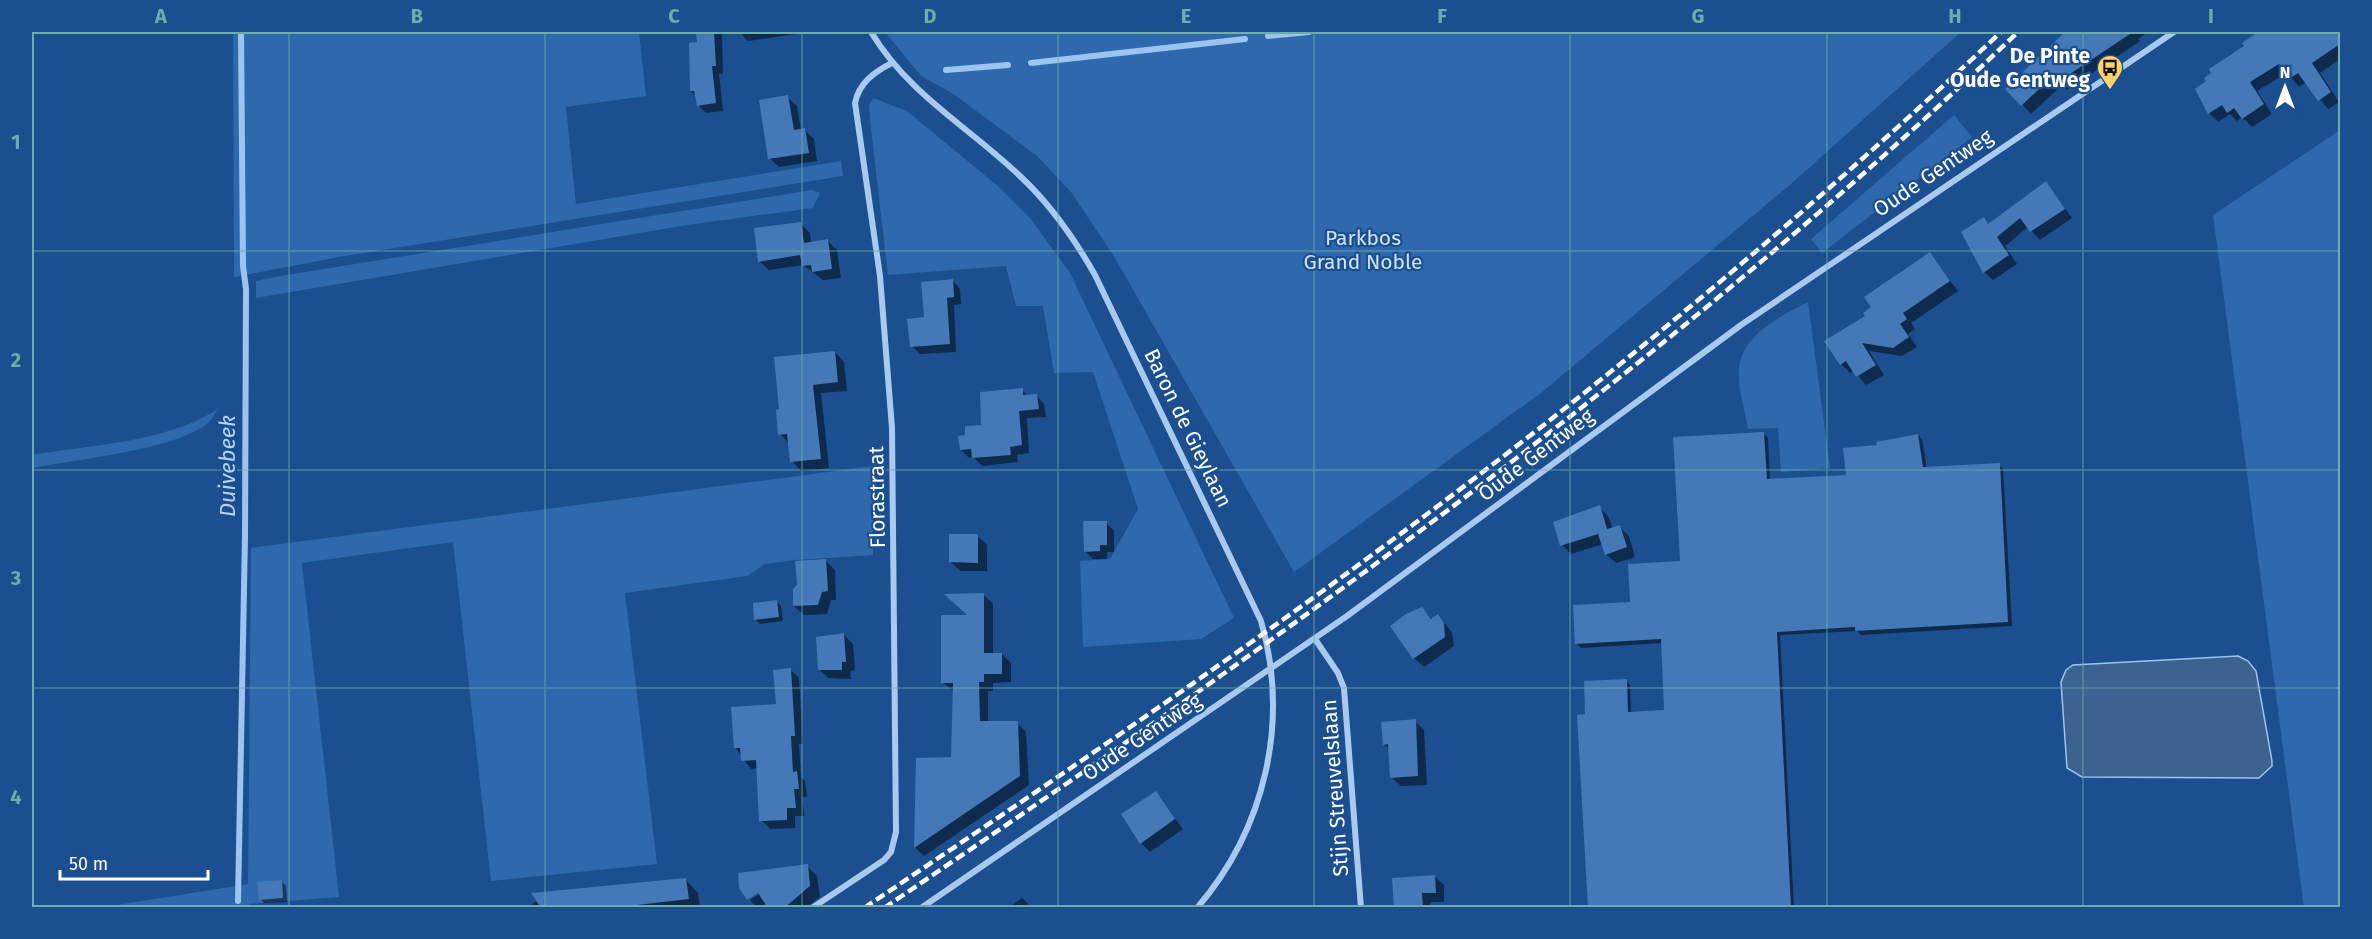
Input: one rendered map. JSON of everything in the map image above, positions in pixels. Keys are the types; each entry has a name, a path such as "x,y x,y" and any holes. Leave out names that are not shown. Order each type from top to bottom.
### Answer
{"street":[{"name":"Baron de Gieylaan","path":"871,32 892,63 917,90 1020,176 1050,207 1074,237 1095,274 1262,621 1269,652 1273,700 1272,734 1267,767 1253,816 1226,872 1197,908"},
{"name":"Oude Gentweg","path":"921,908 1315,639 1741,325 2174,32"},
{"name":"Florastraat","path":"812,908 884,860 891,852 896,832 891,416 880,276 855,103 857,93 865,81 892,63"},
{"name":"Stijn Streuvelslaan","path":"1315,639 1338,674 1344,688 1360,908"}],"green space":[{"path":"233,32 639,32 646,96 566,107 576,204 841,161 843,176 339,257 234,277"},
{"name":"Parkbos Grand Noble","path":"885,32 1961,32 1792,183 1541,393 1294,572 1115,258 1071,192 1036,155 952,93 921,76"},
{"path":"873,98 907,111 999,187 1030,218 1070,273 1234,618 1201,639 1083,647 1080,561 1110,559 1138,509 1093,372 1054,373 1043,306 1016,306 1006,266 888,275 870,120 869,105"},
{"path":"1954,115 1972,137 1822,253 1811,239"},
{"path":"2340,130 2340,907 2304,908 2213,215"},
{"path":"812,190 820,193 813,208 687,225 256,298 256,281 281,276"},
{"path":"1808,302 1830,468 1781,472 1778,428 1748,429 1740,390 1739,368 1748,345 1765,327"},
{"path":"218,409 210,421 196,431 176,439 126,452 32,468 32,455 128,441 176,429"},
{"path":"873,466 873,555 765,564 747,576 625,593 657,864 491,881 453,542 302,563 339,897 249,904 249,908 98,908 248,884 251,548"}],"shaded area":[{"path":"2238,656 2248,661 2256,671 2272,761 2272,766 2259,778 2082,777 2067,768 2061,682 2066,670 2073,665"}],"building":[{"path":"696,32 714,32 716,66 712,66 716,103 697,106 694,91 690,91 689,43 697,42"},
{"path":"2065,32 2133,32 2058,82 2053,76 2021,106 2005,89"},
{"path":"2258,32 2340,32 2340,44 2312,63 2331,92 2318,101 2298,73 2289,79 2279,64 2250,82 2264,104 2242,119 2234,108 2227,113 2222,105 2208,114 2195,89 2206,81 2204,78 2211,73 2209,69 2244,46 2242,43"},
{"path":"788,95 794,130 805,128 809,153 768,159 759,100"},
{"path":"2046,181 2065,209 2030,232 2020,218 1997,237 2009,255 1983,273 1961,232 1984,217 1988,224"},
{"path":"801,222 804,243 828,239 832,269 812,272 811,265 802,266 800,255 758,262 754,228"},
{"path":"1930,252 1950,281 1903,313 1907,319 1900,324 1909,337 1893,348 1862,343 1876,365 1856,377 1846,361 1840,365 1824,341 1865,316 1863,313 1871,307 1864,297"},
{"path":"953,279 954,297 947,298 950,344 910,347 907,319 924,317 921,282"},
{"path":"835,351 838,382 813,385 821,459 790,462 787,434 778,435 776,410 779,409 774,357"},
{"path":"1023,388 1023,395 1037,394 1039,409 1019,411 1022,445 1010,447 1011,455 972,458 971,449 960,450 958,436 965,435 965,426 981,425 980,392"},
{"path":"1764,432 1767,479 1846,475 1843,448 1877,445 1876,442 1918,434 1923,467 2000,463 2008,622 1855,631 1855,627 1777,632 1791,908 1588,908 1577,715 1585,714 1584,681 1627,679 1628,712 1664,710 1661,639 1575,644 1573,605 1630,602 1628,564 1680,561 1673,437"},
{"path":"1600,505 1607,529 1620,525 1627,547 1605,555 1598,534 1560,546 1553,522"},
{"path":"1083,521 1107,521 1107,545 1100,545 1100,551 1084,552"},
{"path":"949,534 978,534 978,563 949,562"},
{"path":"826,559 828,591 822,592 818,605 793,606 793,589 797,585 795,561"},
{"path":"984,593 984,653 1002,653 1002,674 984,674 984,682 979,682 980,721 1018,721 1020,776 914,848 916,758 951,757 953,683 941,683 941,615 967,615 944,594"},
{"path":"777,600 779,617 754,620 753,603"},
{"path":"1422,607 1431,619 1438,614 1444,623 1445,637 1413,659 1390,626 1406,614"},
{"path":"844,633 846,662 842,662 842,670 818,670 816,637"},
{"path":"791,668 795,736 791,736 793,772 797,771 799,789 794,789 796,808 787,808 787,820 759,821 756,760 741,761 740,748 734,748 731,707 776,704 773,670"},
{"path":"1416,719 1418,776 1390,778 1388,744 1383,745 1381,722"},
{"path":"1156,791 1175,819 1140,844 1121,814"},
{"path":"808,864 810,886 784,908 768,908 758,893 747,900 739,888 738,873"},
{"path":"1435,875 1436,893 1422,893 1423,908 1394,908 1392,878"},
{"path":"686,878 689,899 637,905 637,908 541,908 531,893"},
{"path":"282,880 283,898 259,900 257,882"}],"waterway":[{"name":"Duivebeek","path":"238,901 245,536 246,289 243,266 241,32"},
{"path":"1268,36 1309,32"},
{"path":"1031,63 1245,39"},
{"path":"946,70 1008,65"}],"railway":[{"path":"864,908 1204,676 1372,555 1536,431 1773,237 2001,32"},
{"path":"884,908 1180,705 1470,494 1750,271 1886,154 2018,32"}],"place":[{"name":"De Pinte Oude Gentweg","path":"2110,91"}]}
